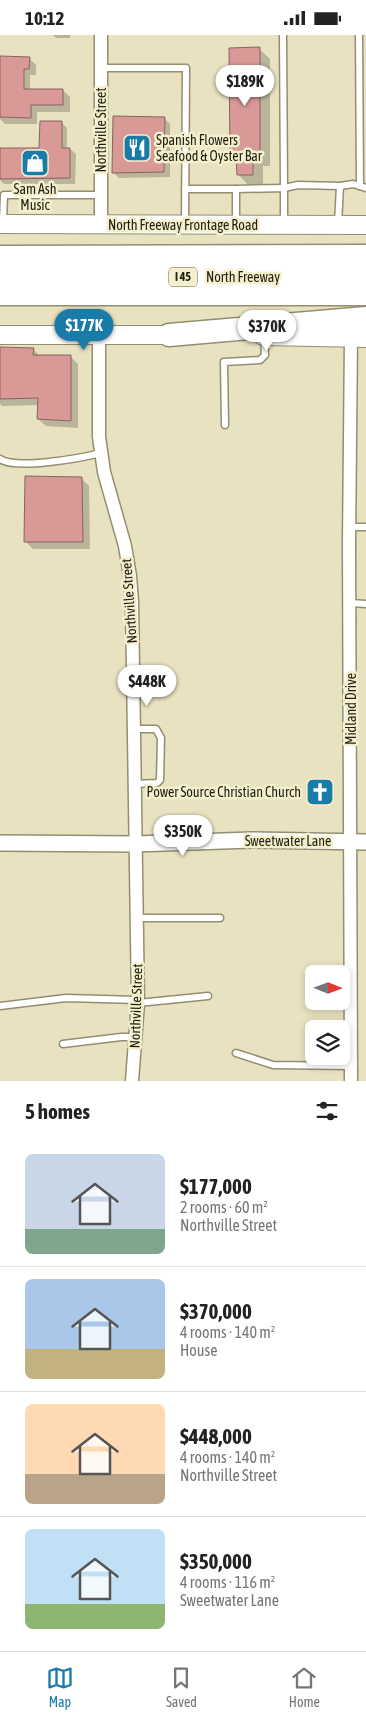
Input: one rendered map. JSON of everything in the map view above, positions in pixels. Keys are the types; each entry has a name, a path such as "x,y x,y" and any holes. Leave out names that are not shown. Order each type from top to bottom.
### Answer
{"highway":[{"name":"North Freeway","path":"0,257 366,256"},
{"name":"North Freeway","path":"0,276 366,277"},
{"name":"North Freeway","path":"0,294 366,294"},
{"path":"169,335 366,318"}],"main road":[{"name":"North Freeway Frontage Road","path":"2,225 366,225"},
{"path":"0,335 358,337"}],"street":[{"name":"Northville Street","path":"100,225 101,35"},
{"name":"Northville Street","path":"99,335 98,437 104,471 125,546 130,576 138,1002 132,1081"},
{"name":"Midland Drive","path":"351,1081 359,842 350,603 350,527 358,337"},
{"name":"Sweetwater Lane","path":"0,843 135,844 252,840 359,842"}],"lane":[{"path":"283,35 284,225"},
{"path":"185,189 284,188 298,185 340,186 353,184 363,187 359,35"},
{"path":"101,68 186,69 185,225"},
{"path":"338,225 340,186"},
{"path":"236,189 236,225"},
{"path":"2,225 4,195 101,195"},
{"path":"225,425 224,362 260,360 264,355 264,336"},
{"path":"0,459 5,463 44,462 68,460 101,453"},
{"path":"350,527 366,527"},
{"path":"350,603 366,604"},
{"path":"134,729 156,729 161,739 160,780 157,783 134,784"},
{"path":"136,918 220,918"},
{"path":"0,1005 66,998 138,1002 208,996"},
{"path":"63,1044 136,1037"},
{"path":"236,1053 272,1065 351,1066"}],"building":[{"path":"260,47 260,156 253,156 253,175 237,175 236,157 230,157 229,48"},
{"path":"0,56 30,57 29,69 24,69 24,89 63,89 63,105 31,105 31,118 0,117"},
{"path":"113,116 165,117 164,172 112,173"},
{"name":"Sam Ash Music","path":"40,121 62,121 62,148 70,148 70,178 0,179 0,148 39,148"},
{"path":"0,347 34,348 33,355 71,355 71,421 37,419 38,398 0,399"},
{"path":"25,476 82,477 83,542 24,542"}],"place":[{"name":"Spanish Flowers Seafood & Oyster Bar","path":"137,148"},
{"name":"Sam Ash Music","path":"35,163"},
{"name":"Power Source Christian Church","path":"320,792"}]}
